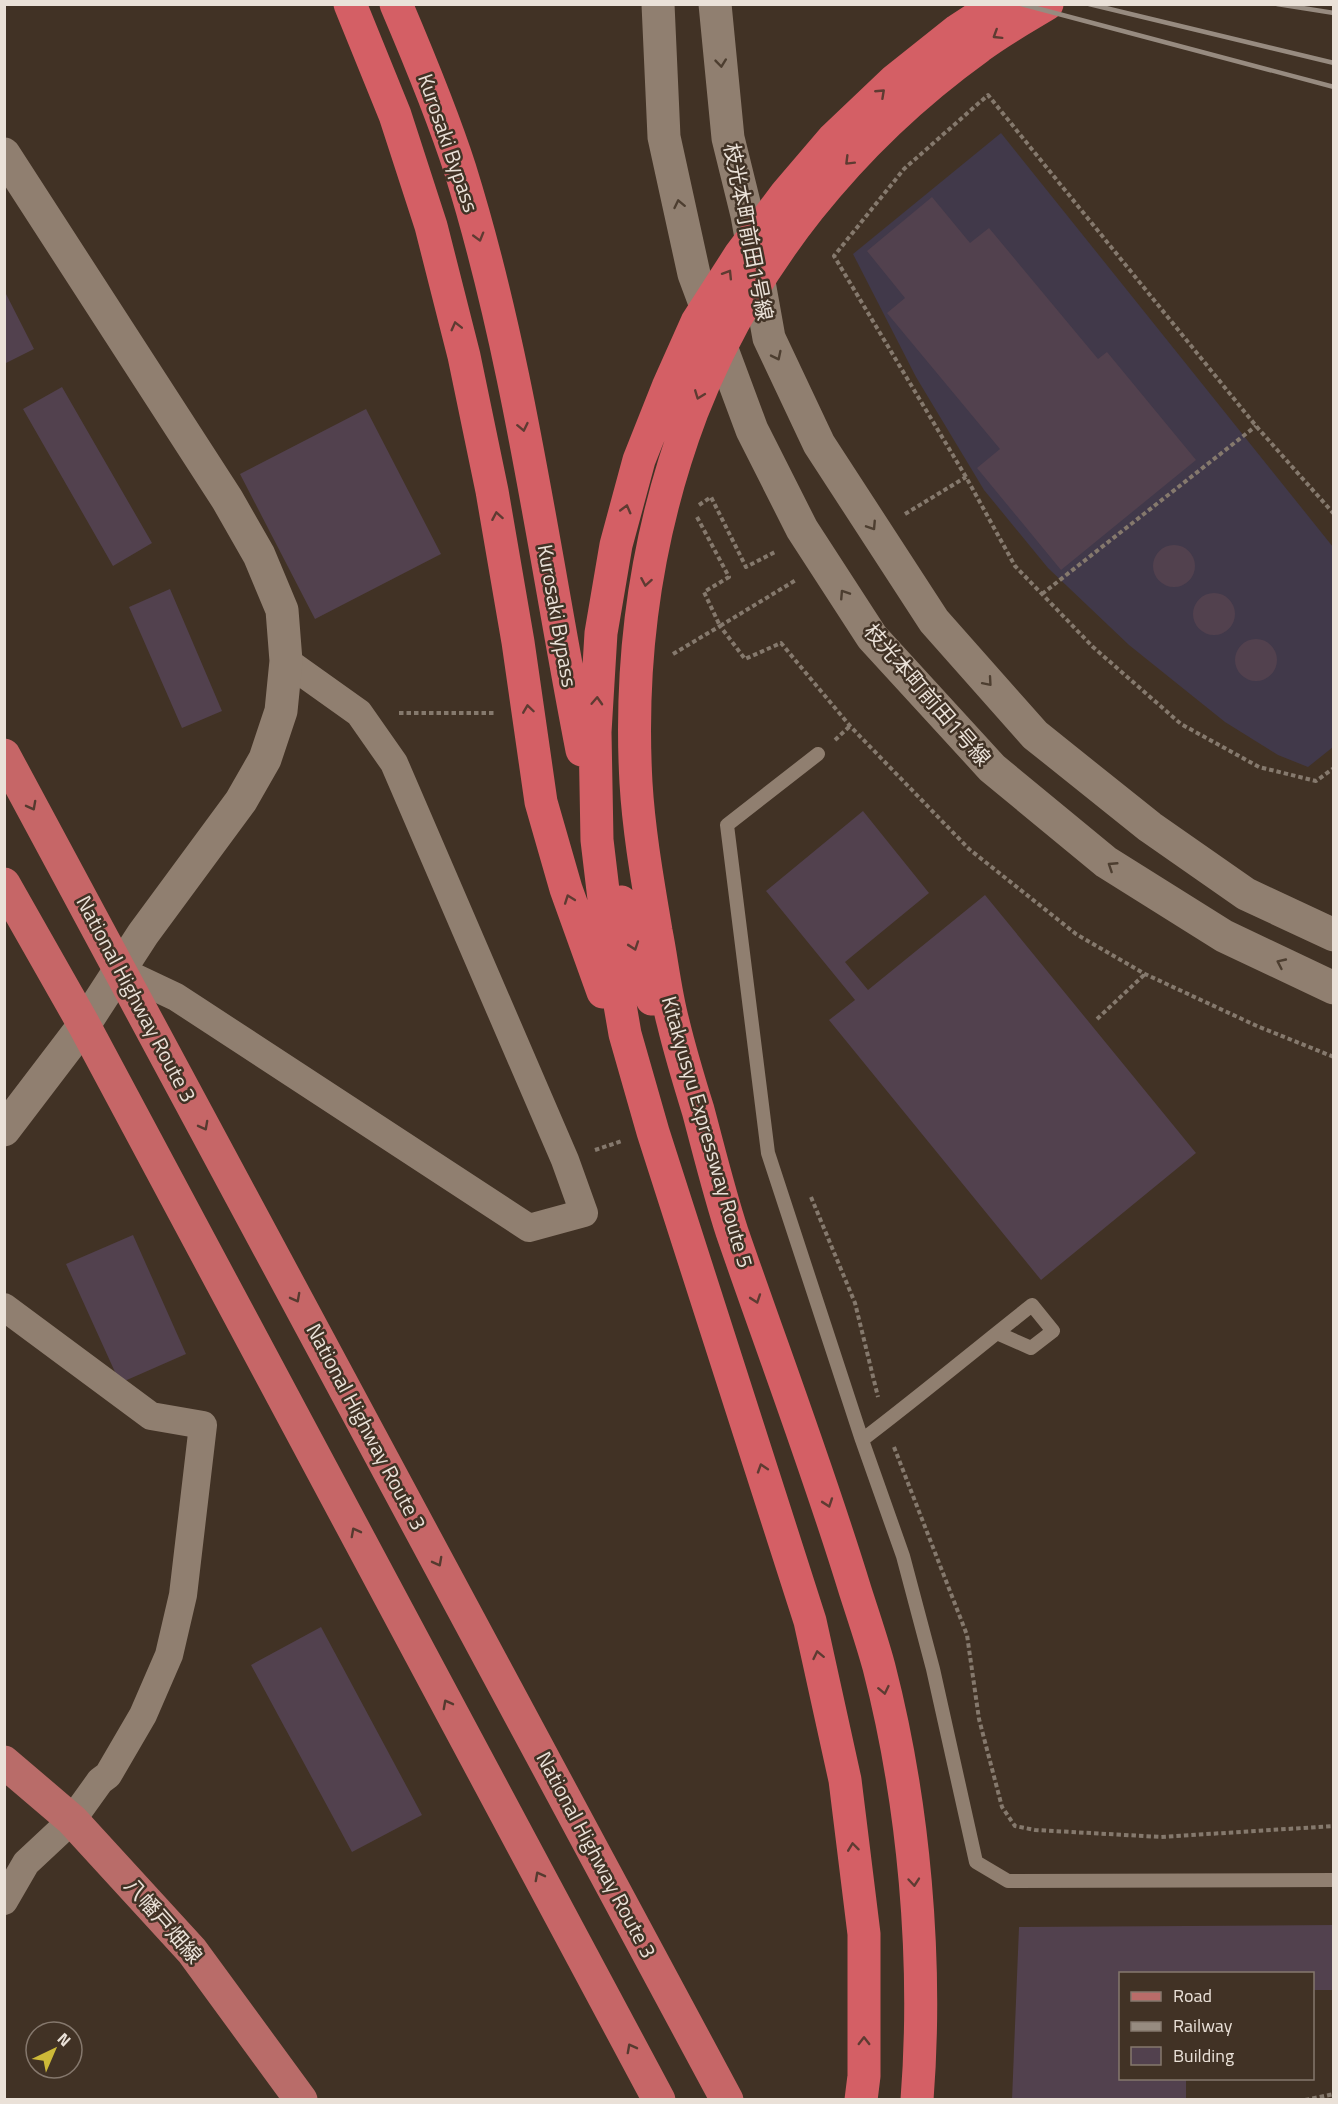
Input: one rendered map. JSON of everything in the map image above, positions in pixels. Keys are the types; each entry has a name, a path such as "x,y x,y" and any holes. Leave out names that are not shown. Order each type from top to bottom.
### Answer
{"highway":[{"name":"Kurosaki Bypass","path":"350,4 395,116 431,226 464,356 494,503 518,642 541,802 641,1135"},
{"name":"Kurosaki Bypass","path":"396,4 423,68 460,169 486,260 528,453 591,797 630,935 730,1224"},
{"path":"861,2100 864,2076 864,1934 845,1780 810,1621 641,1135 609,940 597,840 596,732 601,633 616,545 639,460 697,322 740,255 786,194 833,139 894,81 958,30 998,4"},
{"name":"Kitakyusyu Expressway Route 5","path":"917,2100 921,2038 916,1912 905,1785 879,1666 837,1528 730,1224 672,1020 647,878 638,799 634,702 640,616 654,535 676,454 706,376 744,303 792,229 844,165 910,102 980,46 1047,4"},
{"name":"National Highway Route 3","path":"4,754 728,2100"},
{"path":"4,884 84,1025 659,2100"}],"main road":[{"name":"八幡戸畑線","path":"4,1762 72,1820 192,1951 301,2100"}],"street":[{"name":"枝光本町前田1号線","path":"658,4 664,137 694,274 752,430 802,529 872,637 992,768 1106,862 1224,936 1334,988"},
{"name":"枝光本町前田1号線","path":"715,4 728,138 747,215 769,338 819,444 934,621 1035,735 1150,827 1246,894 1334,935"},
{"path":"4,154 227,499 259,555 282,610 286,661 281,711 265,759 242,801 143,933 121,971 84,1025 4,1130"},
{"path":"121,971 199,1012 529,1228 584,1213 566,1160 394,763 359,713 286,661"},
{"path":"4,1307 151,1416 203,1425 183,1595 169,1655 143,1715 108,1775 100,1781 72,1820 26,1863 4,1901"}],"lane":[{"path":"818,754 727,825 768,1153 862,1440 903,1556 933,1669 976,1862 1008,1881 1334,1880"},
{"path":"862,1440 997,1333"}],"path":[{"path":"1334,514 1256,426 987,95 904,169 834,256 966,477 1015,566 1093,647 1181,724 1259,767 1316,782 1334,768"},
{"path":"1042,594 1256,426"},
{"path":"775,552 747,567 711,497 692,509 729,577 705,592 720,626 745,659 781,643 850,726 969,849 1076,934 1145,974 1257,1026 1334,1057"},
{"path":"668,657 720,626"},
{"path":"359,713 496,713"},
{"path":"1097,1019 1145,974"},
{"path":"566,1160 641,1135"},
{"path":"809,1192 855,1303 885,1423 967,1635 979,1719 1002,1807 1015,1826 1035,1830 1161,1837 1334,1826"},
{"path":"1305,2100 1334,2094"}],"shaded area":[{"path":"1001,133 1333,547 1333,747 1308,767 1278,755 1225,722 1129,645 1048,568 984,490 916,377 853,254"}],"building":[{"path":"932,197 970,243 989,228 1098,359 1107,352 1196,460 1061,570 977,468 1000,449 887,313 905,298 867,251"},
{"path":"4,290 34,349 4,364"},
{"path":"62,387 152,543 113,566 23,409"},
{"path":"366,409 441,554 315,619 240,474"},
{"path":"1174,545 1182,546 1189,551 1194,558 1194,574 1189,581 1182,586 1174,587 1166,586 1159,581 1154,574 1153,566 1154,558 1159,551 1166,546"},
{"path":"170,589 222,711 182,728 129,607"},
{"path":"1214,593 1229,599 1235,614 1229,629 1214,635 1199,629 1193,614 1199,599"},
{"path":"1256,639 1264,640 1271,645 1276,652 1276,668 1271,675 1264,680 1256,681 1248,680 1241,675 1236,668 1235,660 1236,652 1241,645 1248,640"},
{"path":"863,811 929,893 845,962 868,990 985,895 1196,1153 1041,1280 829,1020 855,1000 766,891"},
{"path":"133,1235 186,1354 120,1383 66,1264"},
{"path":"321,1627 422,1815 352,1852 251,1665"},
{"path":"1334,1925 1334,1990 1314,1990 1314,1972 1119,1972 1119,2080 1186,2080 1186,2100 1012,2100 1019,1927"}],"railway":[{"path":"1021,4 1334,87"},
{"path":"1089,4 1334,63"},
{"path":"1277,4 1334,13"}]}
